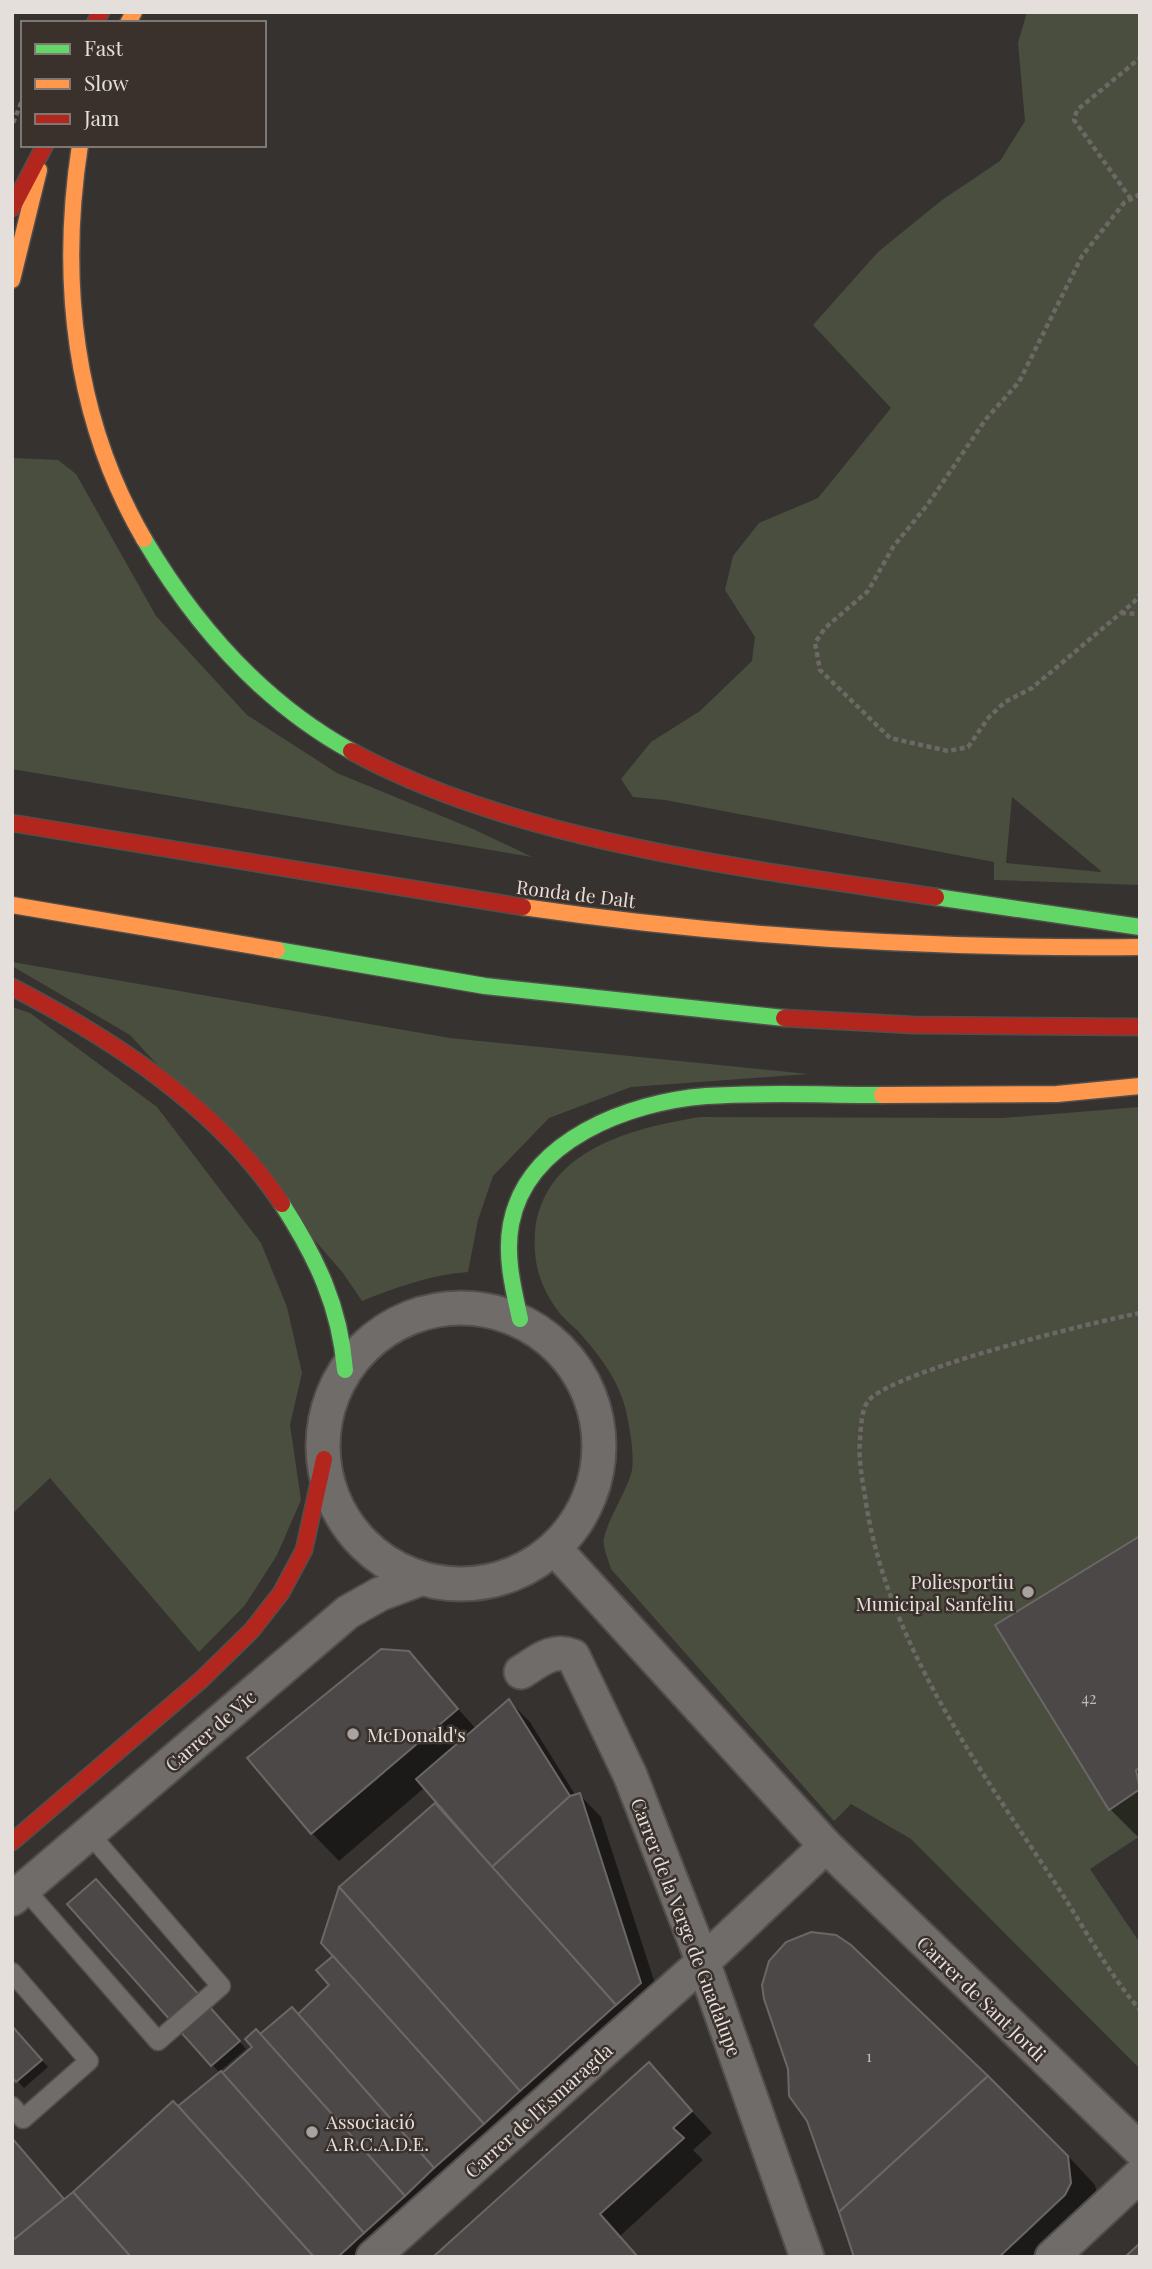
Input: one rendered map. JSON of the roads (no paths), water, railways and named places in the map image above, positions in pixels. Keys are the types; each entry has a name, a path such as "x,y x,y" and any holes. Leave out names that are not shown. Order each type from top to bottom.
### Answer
{"main road":[{"path":"12,208 44,147"},
{"path":"12,280 45,147"},
{"path":"80,147 69,228 70,296 82,371 111,471 157,565 188,610 252,679 295,714 339,744 392,773 452,796 522,818 671,853 777,872 1140,927"},
{"name":"Ronda de Dalt","path":"12,823 499,905 784,939 917,945 1140,947"},
{"path":"12,905 485,986 719,1012 913,1025 1140,1027"},
{"path":"12,988 51,1006 143,1066 233,1144 293,1221 318,1263 331,1293 342,1337 345,1370"},
{"path":"520,1319 509,1266 510,1230 516,1202 544,1159 576,1134 611,1117 657,1103 705,1096 1057,1094 1140,1086"},
{"path":"12,1842 201,1680 252,1630 281,1593 304,1550 324,1459"}],"street":[{"path":"461,1306 499,1311 520,1319 537,1329 564,1355 587,1390 597,1429 598,1465 588,1504 574,1530 557,1550 536,1566 501,1581 459,1586 420,1579 384,1562 355,1534 334,1499 324,1459 327,1419 345,1370 384,1329 420,1312 461,1306"},
{"name":"Carrer de Sant Jordi","path":"557,1550 826,1846 1140,2150"},
{"name":"Carrer de Vic","path":"18,1894 348,1612 380,1594 420,1579"},
{"name":"Carrer de la Verge de Guadalupe","path":"521,1672 561,1651 573,1656 629,1775 703,1962 807,2257"},
{"path":"703,1962 826,1846"},
{"name":"Carrer de l'Esmaragda","path":"373,2257 703,1962"},
{"path":"1052,2257 1140,2175"}],"lane":[{"path":"18,1894 159,2041 221,1986 89,1833"},
{"path":"12,1972 89,2062 23,2119 12,2106"}],"place":[{"name":"Poliesportiu Municipal Sanfeliu","path":"1028,1592"},
{"name":"McDonald's","path":"353,1734"},
{"name":"Associació A.R.C.A.D.E.","path":"312,2132"}]}
